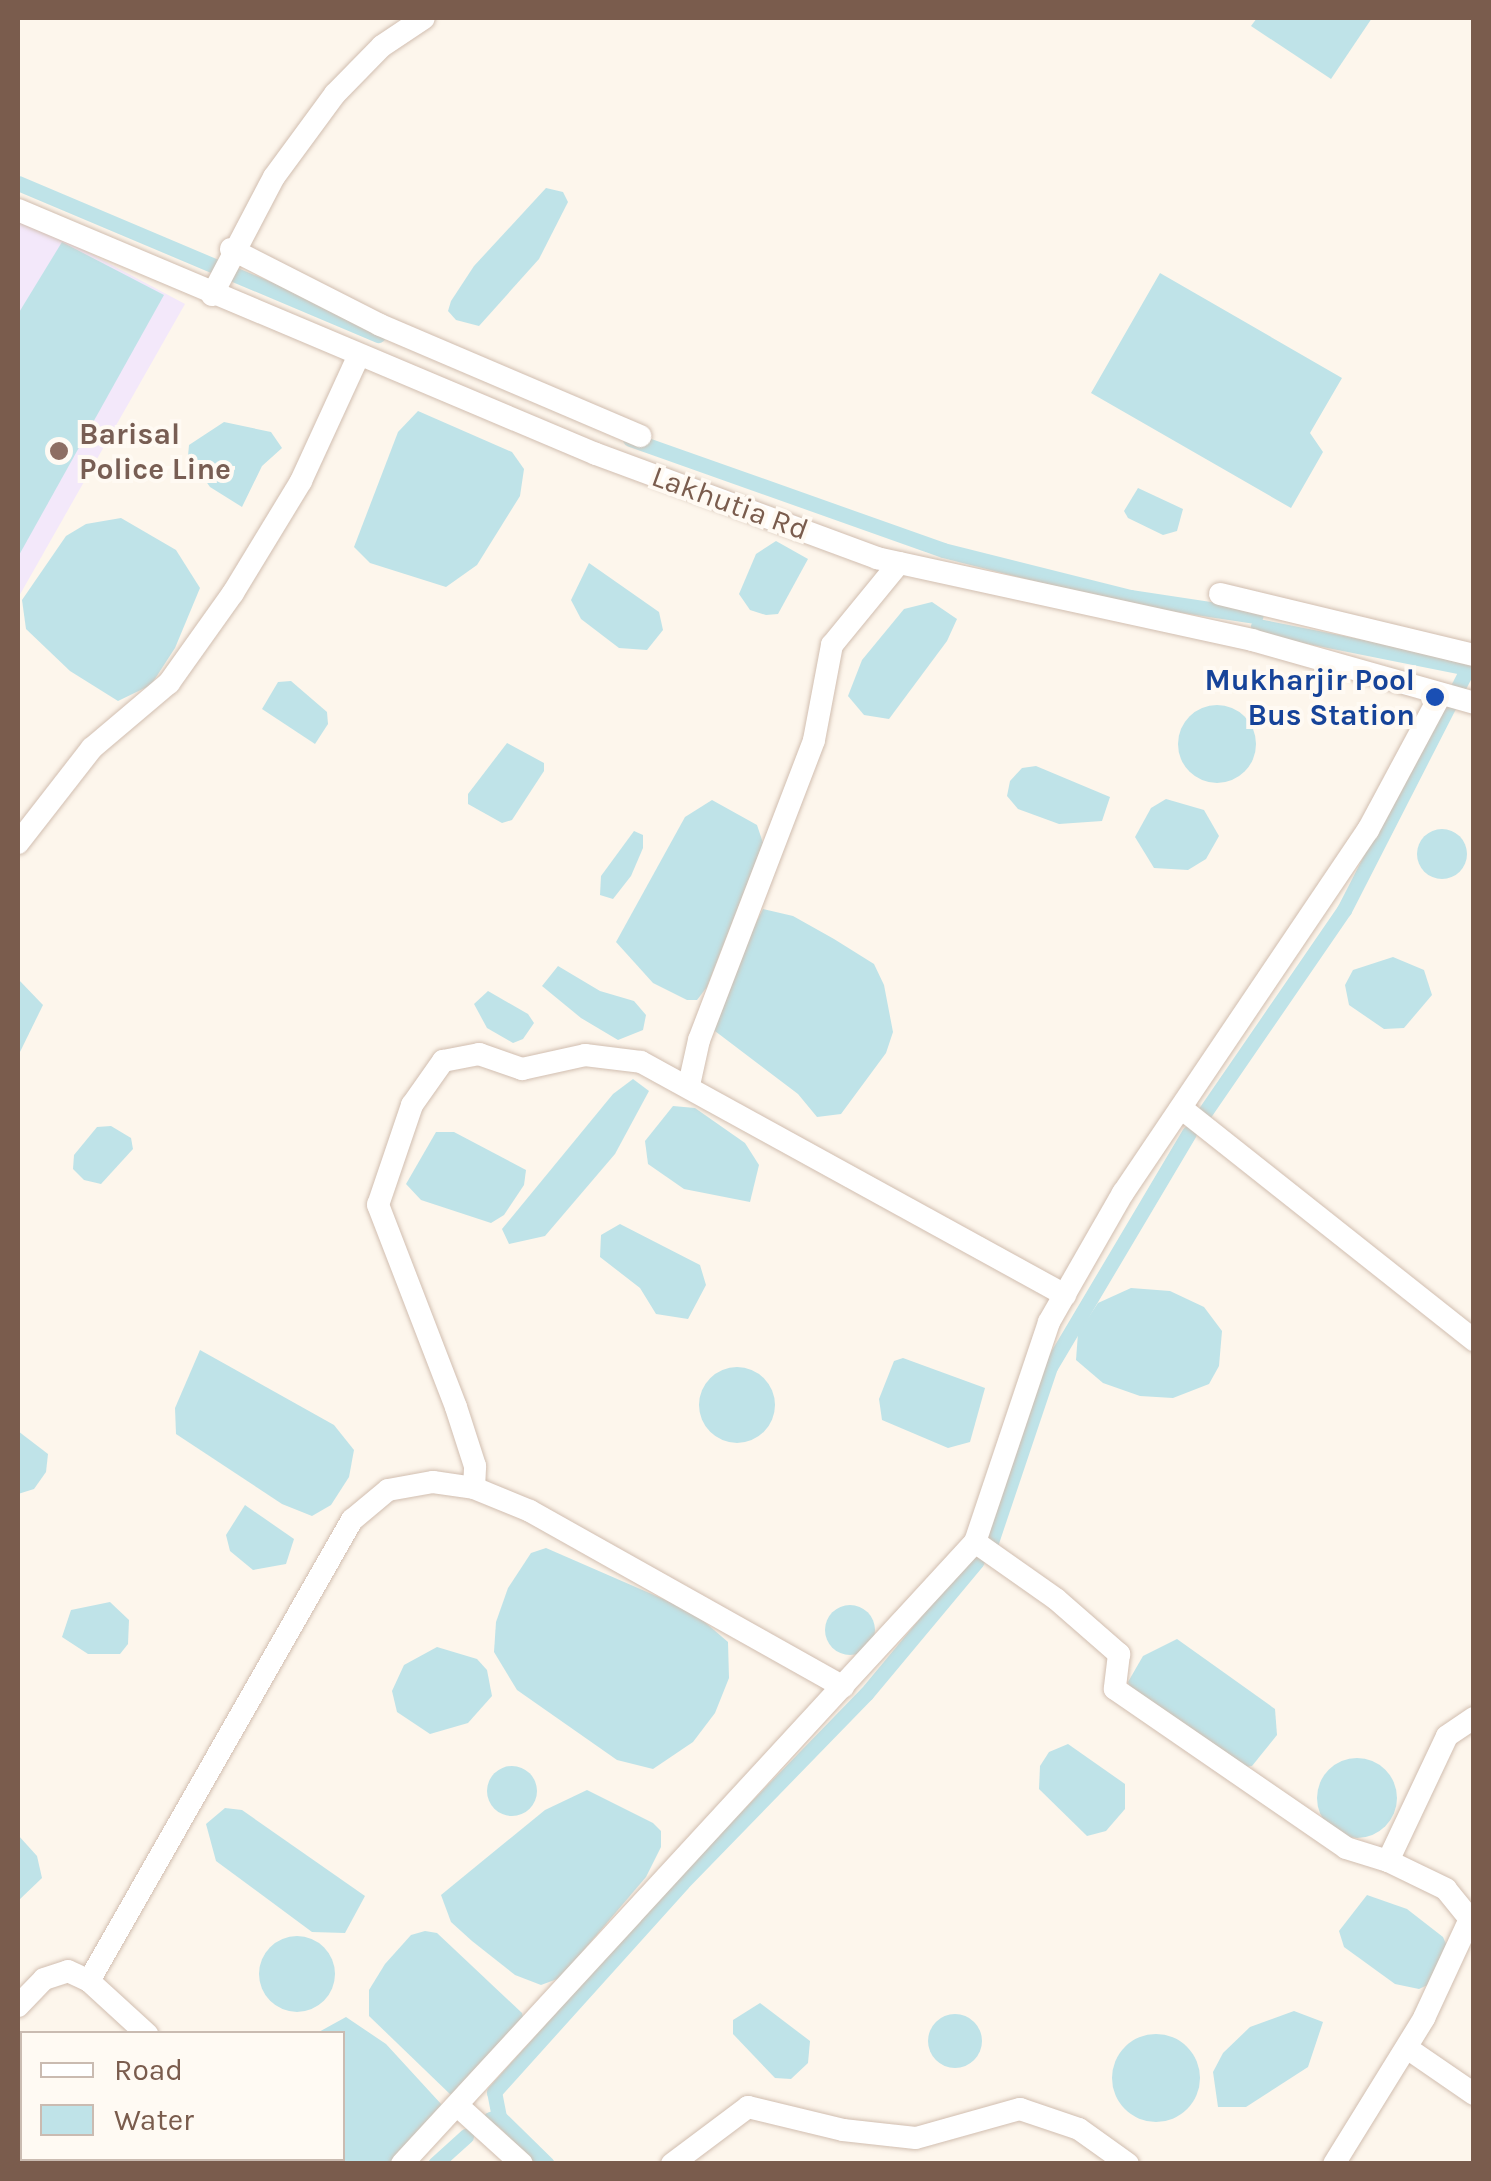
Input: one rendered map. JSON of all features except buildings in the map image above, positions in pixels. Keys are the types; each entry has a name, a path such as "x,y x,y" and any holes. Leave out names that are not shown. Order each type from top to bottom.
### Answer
{"street":[{"path":"212,295 231,249 274,176 335,94 382,46 424,18"},
{"name":"Lakhutia Rd","path":"18,210 358,357 596,454 899,562 1252,640 1474,703"},
{"path":"231,249 380,325 640,436"},
{"path":"18,842 92,748 169,684 302,481 358,357"},
{"path":"689,1085 698,1040 814,740 832,645 899,562"},
{"path":"1220,594 1474,655"},
{"path":"402,2164 975,1542 1043,1337 1065,1295 1180,1108 1368,830 1441,694"},
{"path":"474,1488 475,1466 456,1406 378,1205 412,1105 443,1062 479,1054 522,1068 585,1055 641,1062 689,1085 771,1138 988,1248 1065,1295"},
{"path":"1180,1108 1474,1340"},
{"path":"89,1981 366,1502 388,1490 434,1482 474,1488 530,1511 843,1687"},
{"path":"975,1542 1091,1626 1118,1654 1114,1689 1346,1848 1372,1862 1388,1862 1446,1889 1470,1918 1406,2048 1334,2164"},
{"path":"1388,1862 1447,1736 1474,1718"},
{"path":"18,2006 44,1979 68,1970 89,1981 144,2031"},
{"path":"1406,2048 1474,2094"},
{"path":"458,2106 522,2164"},
{"path":"672,2164 748,2106 843,2130 916,2138 1020,2109 1079,2129 1128,2164"}],"shaded area":[{"name":"Barisal Police Line","path":"18,215 185,304 18,598"}],"water":[{"path":"1257,18 1372,18 1331,79 1251,26"},
{"path":"546,188 563,192 568,202 539,259 479,326 456,320 448,311 451,301 474,266"},
{"name":"Barisal Police Line","path":"62,242 164,295 18,557 18,314"},
{"path":"1160,273 1342,378 1310,433 1323,452 1291,508 1091,393"},
{"path":"418,411 512,452 524,469 520,496 477,565 446,587 370,563 354,547 398,432"},
{"path":"224,422 271,432 282,448 262,466 242,507 210,487 188,456 189,445"},
{"path":"1138,488 1183,509 1177,531 1163,535 1128,518 1124,511"},
{"path":"121,518 176,550 200,588 175,648 151,685 118,701 70,671 26,629 22,600 66,536 86,524"},
{"path":"776,541 808,559 778,614 766,615 750,610 739,594 756,554"},
{"path":"589,563 659,612 663,630 647,650 619,648 581,619 571,600"},
{"path":"932,602 957,619 947,641 889,719 864,715 848,696 862,660 904,609"},
{"path":"291,681 327,712 328,724 315,744 262,709 278,682"},
{"path":"1217,705 1232,708 1244,717 1253,729 1253,759 1244,771 1232,780 1217,783 1202,780 1190,771 1181,759 1178,744 1181,729 1190,717 1202,708"},
{"path":"507,743 544,763 544,771 512,820 502,823 468,804 468,794"},
{"path":"1036,766 1110,797 1102,821 1059,824 1018,809 1007,796 1010,781 1022,768"},
{"path":"1166,799 1204,810 1219,836 1206,859 1188,870 1154,868 1135,837 1151,808"},
{"path":"712,800 757,825 763,843 707,987 697,1000 687,1000 653,983 616,942 685,817"},
{"path":"1442,829 1460,836 1467,854 1460,872 1442,879 1424,872 1417,854 1424,836"},
{"path":"634,831 643,835 643,848 631,876 613,899 600,895 601,876"},
{"path":"763,909 793,916 874,964 884,985 893,1032 886,1053 841,1114 817,1117 798,1094 711,1028 720,994"},
{"path":"1393,957 1424,970 1432,995 1404,1028 1384,1029 1349,1005 1345,985 1353,970"},
{"path":"558,966 600,991 634,1001 646,1015 643,1030 618,1040 581,1018 542,986"},
{"path":"18,979 43,1005 18,1056"},
{"path":"488,991 528,1014 534,1023 523,1039 513,1043 487,1028 474,1004"},
{"path":"633,1079 649,1091 615,1154 545,1236 509,1244 502,1229 613,1094"},
{"path":"673,1106 695,1108 745,1143 759,1165 750,1202 684,1189 648,1164 645,1141"},
{"path":"111,1126 131,1138 133,1149 101,1184 84,1180 73,1169 74,1155 97,1127"},
{"path":"436,1132 454,1132 526,1170 524,1185 504,1215 491,1223 421,1200 406,1184"},
{"path":"620,1224 700,1265 706,1285 688,1319 656,1314 640,1288 600,1257 601,1235"},
{"path":"1131,1288 1170,1291 1204,1307 1222,1331 1219,1366 1209,1384 1173,1398 1140,1396 1103,1383 1076,1360 1078,1333 1098,1303"},
{"path":"200,1350 334,1425 354,1450 349,1477 331,1505 312,1516 282,1504 176,1434 175,1408"},
{"path":"903,1358 985,1388 970,1442 948,1448 882,1420 879,1399 894,1361"},
{"path":"737,1367 764,1378 775,1405 764,1432 737,1443 710,1432 699,1405 710,1378"},
{"path":"18,1431 48,1454 46,1472 34,1489 18,1494"},
{"path":"245,1505 294,1539 286,1564 253,1570 230,1551 226,1535"},
{"path":"546,1548 693,1612 728,1642 729,1678 715,1713 693,1742 653,1769 617,1760 517,1690 494,1652 496,1622 508,1588 531,1553"},
{"path":"110,1602 129,1620 128,1644 120,1654 88,1654 62,1637 71,1610"},
{"path":"850,1605 868,1612 875,1630 868,1648 850,1655 832,1648 825,1630 832,1612"},
{"path":"1177,1639 1275,1709 1277,1735 1252,1766 1239,1768 1133,1695 1128,1682 1143,1656"},
{"path":"437,1647 477,1659 487,1670 492,1696 468,1723 430,1734 397,1712 392,1691 404,1665"},
{"path":"1068,1744 1125,1784 1125,1809 1106,1831 1087,1836 1039,1789 1040,1766 1049,1752"},
{"path":"1357,1758 1372,1761 1385,1770 1394,1783 1394,1813 1385,1826 1372,1835 1357,1838 1342,1835 1329,1826 1320,1813 1317,1798 1320,1783 1329,1770 1342,1761"},
{"path":"512,1766 530,1773 537,1791 530,1809 512,1816 494,1809 487,1791 494,1773"},
{"path":"587,1790 653,1823 661,1831 661,1847 646,1877 560,1978 541,1985 515,1975 472,1941 451,1922 441,1895 545,1810"},
{"path":"225,1808 242,1810 365,1896 345,1933 312,1932 216,1861 206,1824"},
{"path":"18,1835 37,1856 42,1878 18,1901"},
{"path":"1367,1895 1407,1909 1443,1937 1447,1946 1434,1982 1419,1989 1395,1984 1344,1947 1339,1931"},
{"path":"437,1933 522,2013 525,2024 452,2096 369,2016 369,1990 385,1964 411,1935"},
{"path":"297,1936 324,1947 335,1974 324,2001 297,2012 270,2001 259,1974 270,1947"},
{"path":"760,2003 810,2041 808,2063 791,2079 775,2078 733,2034 733,2020"},
{"path":"1294,2011 1323,2022 1308,2067 1246,2107 1218,2107 1213,2072 1223,2053 1250,2027"},
{"path":"955,2014 974,2022 982,2041 974,2060 955,2068 936,2060 928,2041 936,2022"},
{"path":"346,2017 386,2044 442,2105 390,2163 300,2161 345,2161 345,2031 321,2031"},
{"path":"1156,2034 1181,2041 1193,2053 1200,2078 1193,2103 1181,2115 1156,2122 1131,2115 1119,2103 1112,2078 1119,2053 1131,2041"}],"waterway":[{"path":"18,183 378,335"},
{"path":"630,439 943,550 1130,597 1256,616"},
{"path":"1258,626 1474,669"},
{"path":"1203,1115 1344,910 1468,668"},
{"path":"990,1545 1050,1367 1189,1133"},
{"path":"499,2117 494,2092 682,1883 866,1694 977,1561"},
{"path":"490,2119 499,2117 547,2164"},
{"path":"435,2164 466,2136"}],"place":[{"name":"Barisal Police Line","path":"59,451"},
{"name":"Mukharjir Pool Bus Station","path":"1435,697"}]}
